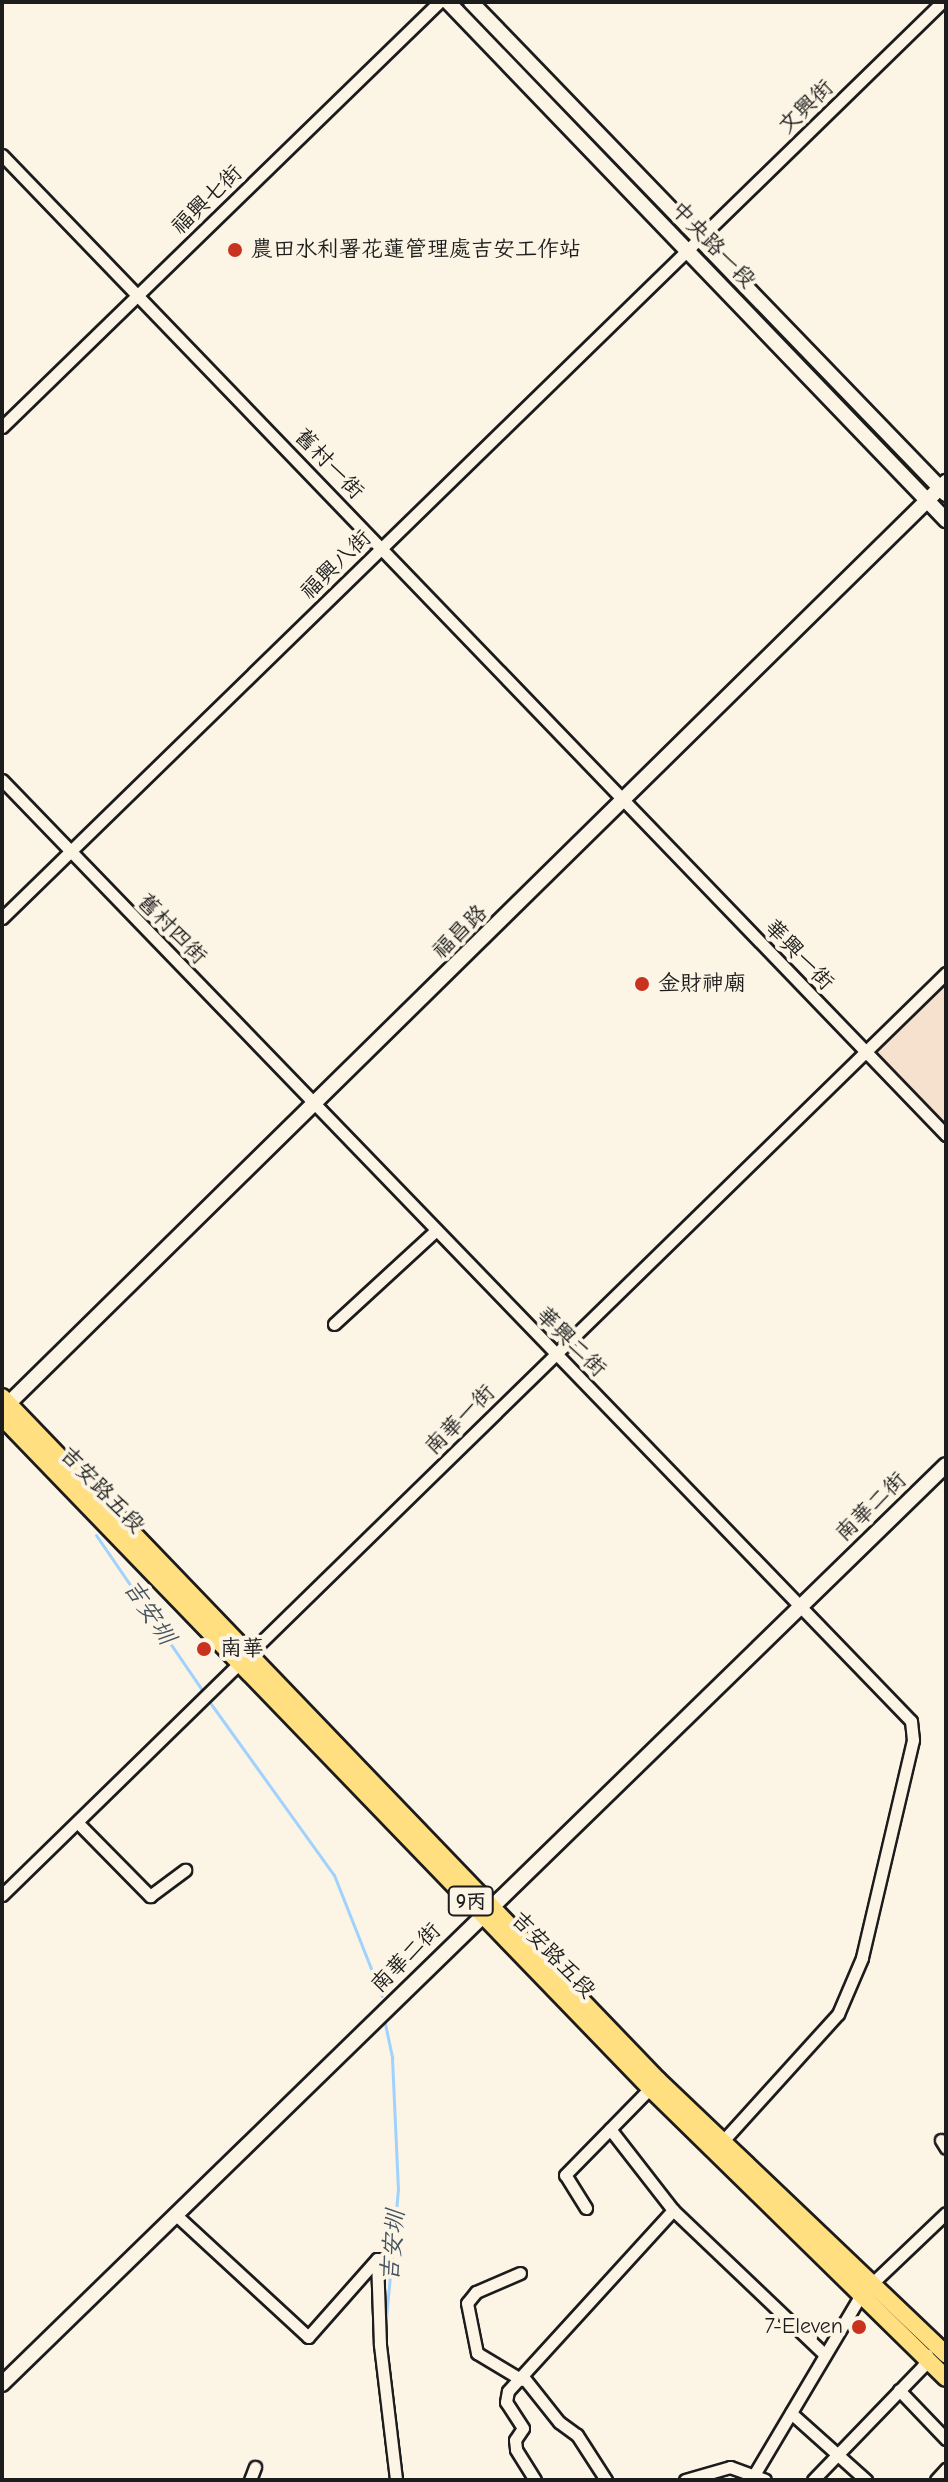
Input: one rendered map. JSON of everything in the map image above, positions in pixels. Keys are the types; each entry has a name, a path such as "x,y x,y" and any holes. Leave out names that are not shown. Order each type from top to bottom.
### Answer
{"main road":[{"name":"吉安路五段","path":"3,1406 654,2084 867,2288 944,2349"},
{"name":"吉安路五段","path":"867,2288 923,2357 946,2378"}],"street":[{"name":"福興七街","path":"2,427 439,2"},
{"name":"中央路一段","path":"448,2 692,245 944,488"},
{"name":"中央路一段","path":"471,2 946,520"},
{"name":"文興街","path":"692,245 942,2"},
{"name":"舊村一街","path":"2,155 624,803"},
{"name":"福興八街","path":"2,918 692,245"},
{"name":"福昌路","path":"3,1406 624,803 926,501 944,488"},
{"name":"舊村四街","path":"2,780 312,1106"},
{"name":"華興一街","path":"624,803 946,1135"},
{"name":"南華一街","path":"2,1895 946,973"},
{"name":"華興二街","path":"312,1106 911,1721 913,1740 862,1958 838,2014 719,2145"},
{"path":"334,1324 434,1232"},
{"name":"南華二街","path":"2,2384 946,1465"},
{"path":"78,1823 150,1896 185,1870"},
{"path":"586,2208 565,2175 654,2084"},
{"path":"610,2129 673,2210 824,2354"},
{"path":"535,2480 516,2449 515,2440 523,2428 506,2398 673,2210"},
{"path":"685,2480 723,2467 757,2478 824,2354 867,2288 946,2213"},
{"path":"176,2215 308,2337 377,2259 380,2345 396,2480"},
{"path":"520,2273 476,2292 467,2303 477,2353 523,2379 559,2422 577,2435 606,2480"},
{"path":"813,2480 923,2366 923,2357 944,2349"},
{"path":"899,2390 946,2439"},
{"path":"791,2413 839,2451 866,2480"},
{"path":"250,2480 255,2467"},
{"path":"936,2480 946,2469"}],"shaded area":[{"path":"946,978 946,1126 872,1051"}],"waterway":[{"name":"吉安圳","path":"91,1478 101,1490"},
{"name":"吉安圳","path":"96,1535 202,1690"},
{"name":"吉安圳","path":"211,1704 334,1875 382,1996"},
{"name":"吉安圳","path":"384,2019 392,2058 398,2189 385,2330"},
{"name":"吉安圳","path":"385,2337 402,2480"}],"place":[{"name":"農田水利署花蓮管理處吉安工作站","path":"235,250"},
{"name":"金財神廟","path":"642,984"},
{"name":"南華","path":"204,1649"},
{"name":"7-Eleven","path":"859,2327"}]}
